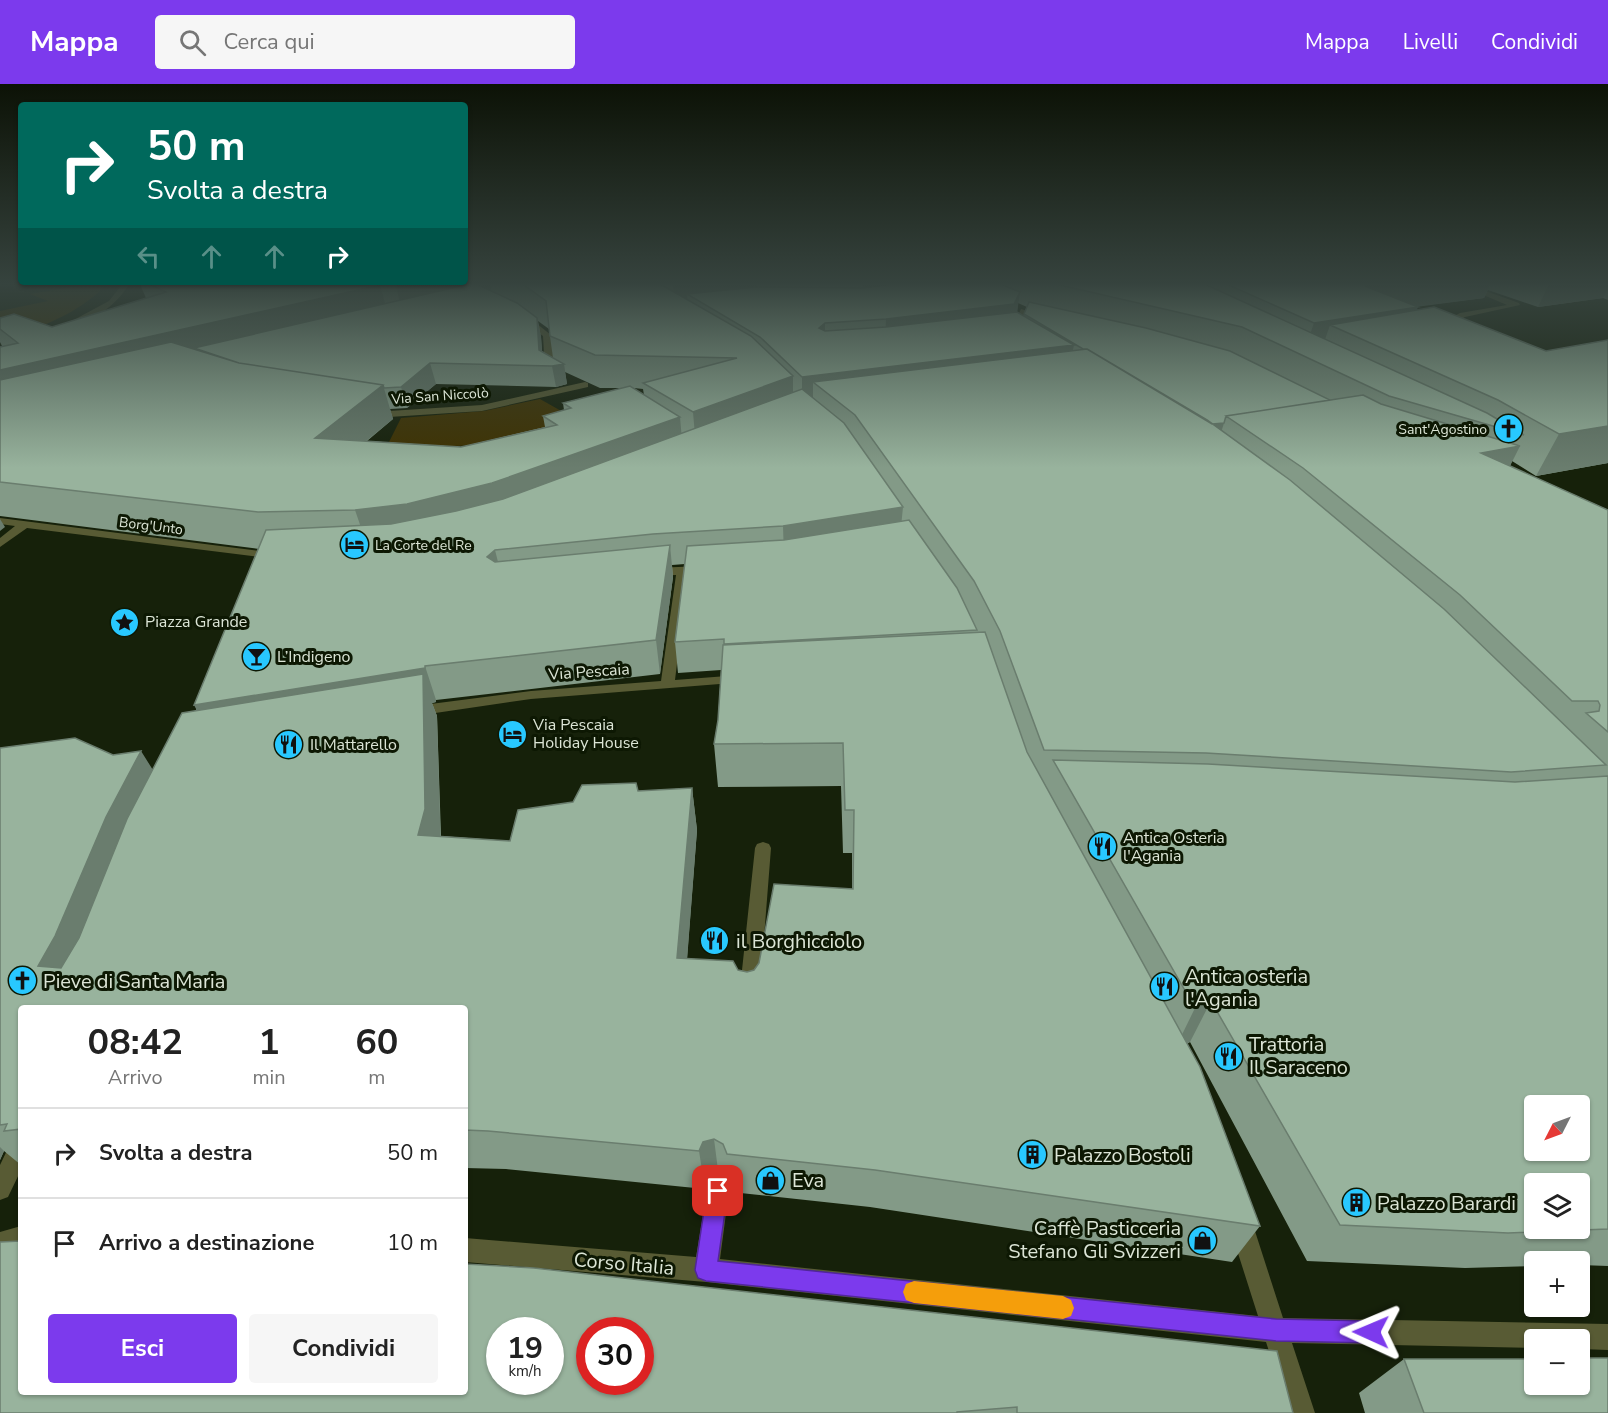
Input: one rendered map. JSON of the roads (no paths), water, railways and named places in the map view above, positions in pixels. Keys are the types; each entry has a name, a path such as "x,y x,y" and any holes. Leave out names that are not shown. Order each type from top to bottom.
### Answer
{"street":[{"path":"548,344 549,370 558,374"},
{"path":"567,378 594,390"},
{"name":"Via San Niccolò","path":"357,410 389,414 482,408 585,385"},
{"name":"Borg'Unto","path":"0,521 276,560"},
{"path":"0,544 25,524"},
{"path":"646,573 719,569"},
{"path":"667,685 682,571"},
{"name":"Via Pescaia","path":"395,714 531,695 750,678"},
{"path":"748,1004 763,848"},
{"path":"0,1189 18,1152"},
{"path":"706,1270 718,1191"},
{"path":"1235,1210 1302,1413"},
{"path":"0,1244 18,1239"},
{"name":"Corso Italia","path":"468,1250 706,1270 1276,1330 1608,1337"}],"place":[{"name":"Sant'Agostino","path":"1508,429"},
{"name":"La Corte del Re","path":"354,545"},
{"name":"Piazza Grande","path":"124,622"},
{"name":"L’Indigeno","path":"256,657"},
{"name":"Via Pescaia Holiday House","path":"512,734"},
{"name":"Il Mattarello","path":"289,745"},
{"name":"Antica Osteria l'Agania","path":"1102,847"},
{"name":"il Borghicciolo","path":"715,941"},
{"name":"Pieve di Santa Maria","path":"22,981"},
{"name":"Antica osteria l'Agania","path":"1164,987"},
{"name":"Trattoria Il Saraceno","path":"1228,1056"},
{"name":"Palazzo Bostoli","path":"1033,1155"},
{"name":"Eva","path":"771,1180"},
{"name":"Palazzo Barardi","path":"1356,1203"},
{"name":"Caffè Pasticceria Stefano Gli Svizzeri","path":"1202,1240"}]}
